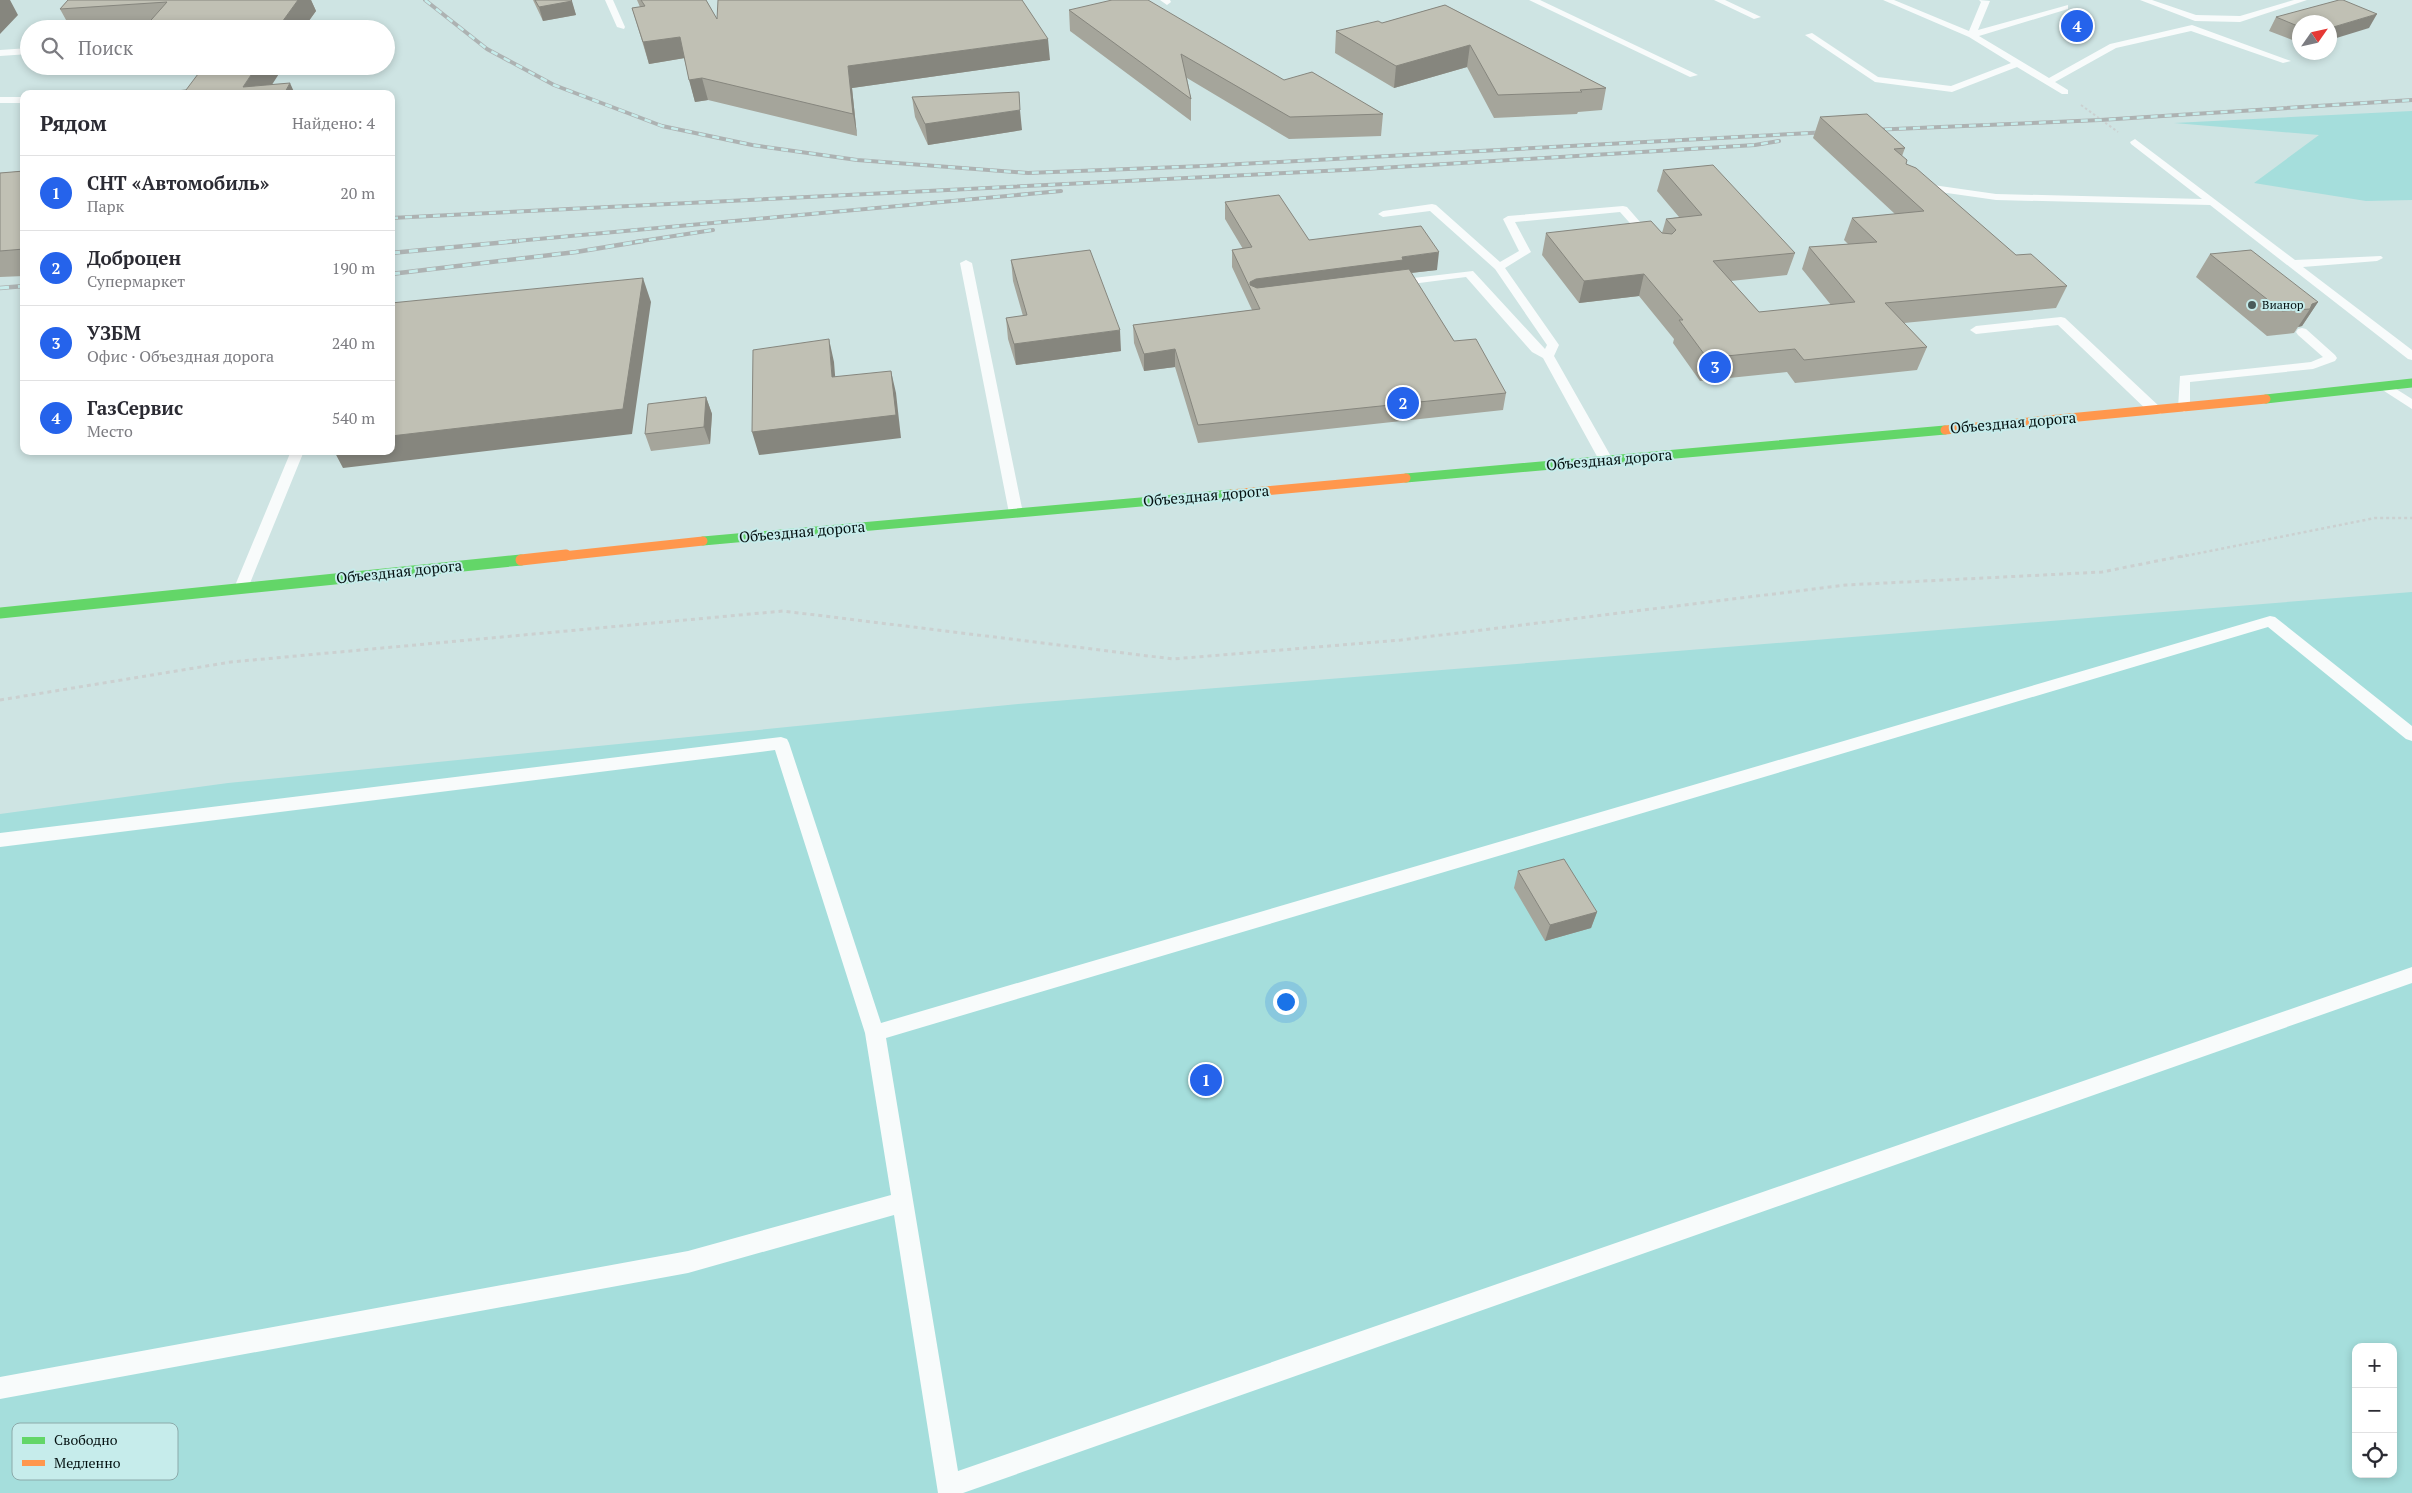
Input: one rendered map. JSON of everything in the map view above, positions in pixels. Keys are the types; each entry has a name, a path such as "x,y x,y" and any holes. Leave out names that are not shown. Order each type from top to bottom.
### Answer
{"main road":[{"name":"Объездная дорога","path":"0,613 725,539 2156,411 2412,383"}],"lane":[{"path":"72,20 90,0"},
{"path":"609,0 621,27"},
{"path":"1533,0 1693,74"},
{"path":"1718,0 1757,17"},
{"path":"1887,0 1972,35 2064,92"},
{"path":"1972,35 1986,1 1983,0"},
{"path":"2144,0 2194,18 2240,19 2303,0"},
{"path":"1972,35 2065,7"},
{"path":"2048,82 2113,46 2192,28 2286,62"},
{"path":"1809,35 1875,79 1952,89 2018,63"},
{"path":"0,53 20,52"},
{"path":"0,100 20,100"},
{"path":"2134,142 2412,356"},
{"path":"1904,184 1996,197 2213,202"},
{"path":"1383,214 1432,207 1499,266 1553,345 1548,356"},
{"path":"1499,266 1526,252 1508,219 1623,209 1655,244"},
{"path":"2293,264 2377,258"},
{"path":"966,263 1016,513"},
{"path":"1382,285 1468,273 1536,349 1548,356 1606,460"},
{"path":"1976,330 2061,321 2156,411"},
{"path":"2184,408 2184,379 2313,365 2331,358 2302,332"},
{"path":"2385,386 2412,405"},
{"path":"241,588 296,455"},
{"path":"875,1033 2270,621 2412,735"},
{"path":"0,840 780,743 875,1033 950,1489 2412,975"},
{"path":"0,1388 688,1262 904,1202"}],"path":[{"path":"2064,92 2100,120 2134,142"},
{"path":"0,700 231,662 783,611 1173,659 1401,640 1846,585 2102,572 2375,518 2412,518"}],"shaded area":[{"path":"2412,111 2412,200 2366,201 2254,183 2319,135 2174,123"},
{"path":"2412,592 2412,1493 0,1493 0,814 228,783 1018,704"}],"building":[{"path":"68,0 298,0 284,20 151,20 167,2 60,9"},
{"path":"535,0 571,0 572,1 539,7"},
{"path":"641,0 706,0 717,19 718,0 1022,0 1048,39 848,66 853,114 702,78 689,80 680,37 643,42 632,8 645,6"},
{"path":"1112,0 1148,0 1284,80 1312,72 1383,114 1290,117 1181,54 1191,99 1069,10"},
{"path":"2339,0 2377,14 2337,26 2337,15 2292,15 2292,24 2276,17"},
{"path":"1445,5 1606,88 1580,90 1582,92 1498,95 1470,45 1396,66 1336,31 1378,21 1382,23"},
{"path":"197,75 251,75 243,87 290,83 286,90 186,90"},
{"path":"1019,92 1020,110 925,124 912,97"},
{"path":"1867,114 1905,148 1894,149 1907,160 1906,164 1916,168 2016,255 2031,254 2067,286 1885,303 1927,347 1804,360 1795,349 1707,358 1679,320 1683,320 1644,274 1584,281 1546,233 1651,221 1662,233 1672,234 1676,230 1666,219 1702,215 1663,170 1713,165 1795,253 1713,261 1759,312 1855,302 1809,247 1877,242 1852,218 1924,211 1820,117"},
{"path":"20,171 20,249 0,251 0,173"},
{"path":"1279,195 1309,240 1421,226 1439,252 1402,257 1403,260 1256,279 1250,282 1250,285 1257,288 1409,269 1454,341 1476,339 1506,393 1198,425 1175,349 1144,354 1133,325 1260,309 1232,250 1252,247 1225,202"},
{"path":"1090,250 1120,330 1014,344 1006,318 1027,315 1011,260"},
{"path":"2251,250 2318,302 2312,304 2310,309 2282,311 2210,254"},
{"path":"643,278 623,409 395,436 395,303"},
{"path":"829,339 832,377 891,371 896,415 752,432 753,350"},
{"path":"706,397 704,427 645,434 648,404"},
{"path":"1564,859 1597,912 1550,925 1518,871"}],"railway":[{"path":"425,0 487,49 554,85 662,126 752,145 857,160 1028,173 1204,166 1829,132"},
{"path":"1871,130 2100,120 2412,100"},
{"path":"395,218 1364,169 1755,145 1779,141"},
{"path":"505,242 1061,191"},
{"path":"635,242 713,230"},
{"path":"395,253 518,241"},
{"path":"395,274 576,252 643,241"},
{"path":"0,288 20,286"}],"traffic: fast":[{"path":"2266,399 2412,383"},
{"path":"1406,478 1945,430"},
{"path":"703,541 1231,494"},
{"path":"0,613 521,560"}],"traffic: slow":[{"path":"1945,430 2266,399"},
{"path":"1231,494 1406,478"},
{"path":"521,560 703,541"}],"place":[{"name":"ГазСервис","path":"2077,26"},
{"name":"Вианор","path":"2252,305"},
{"name":"УЗБМ","path":"1715,367"},
{"name":"Доброцен","path":"1403,403"},
{"name":"СНТ «Автомобиль»","path":"1206,1080"}]}
